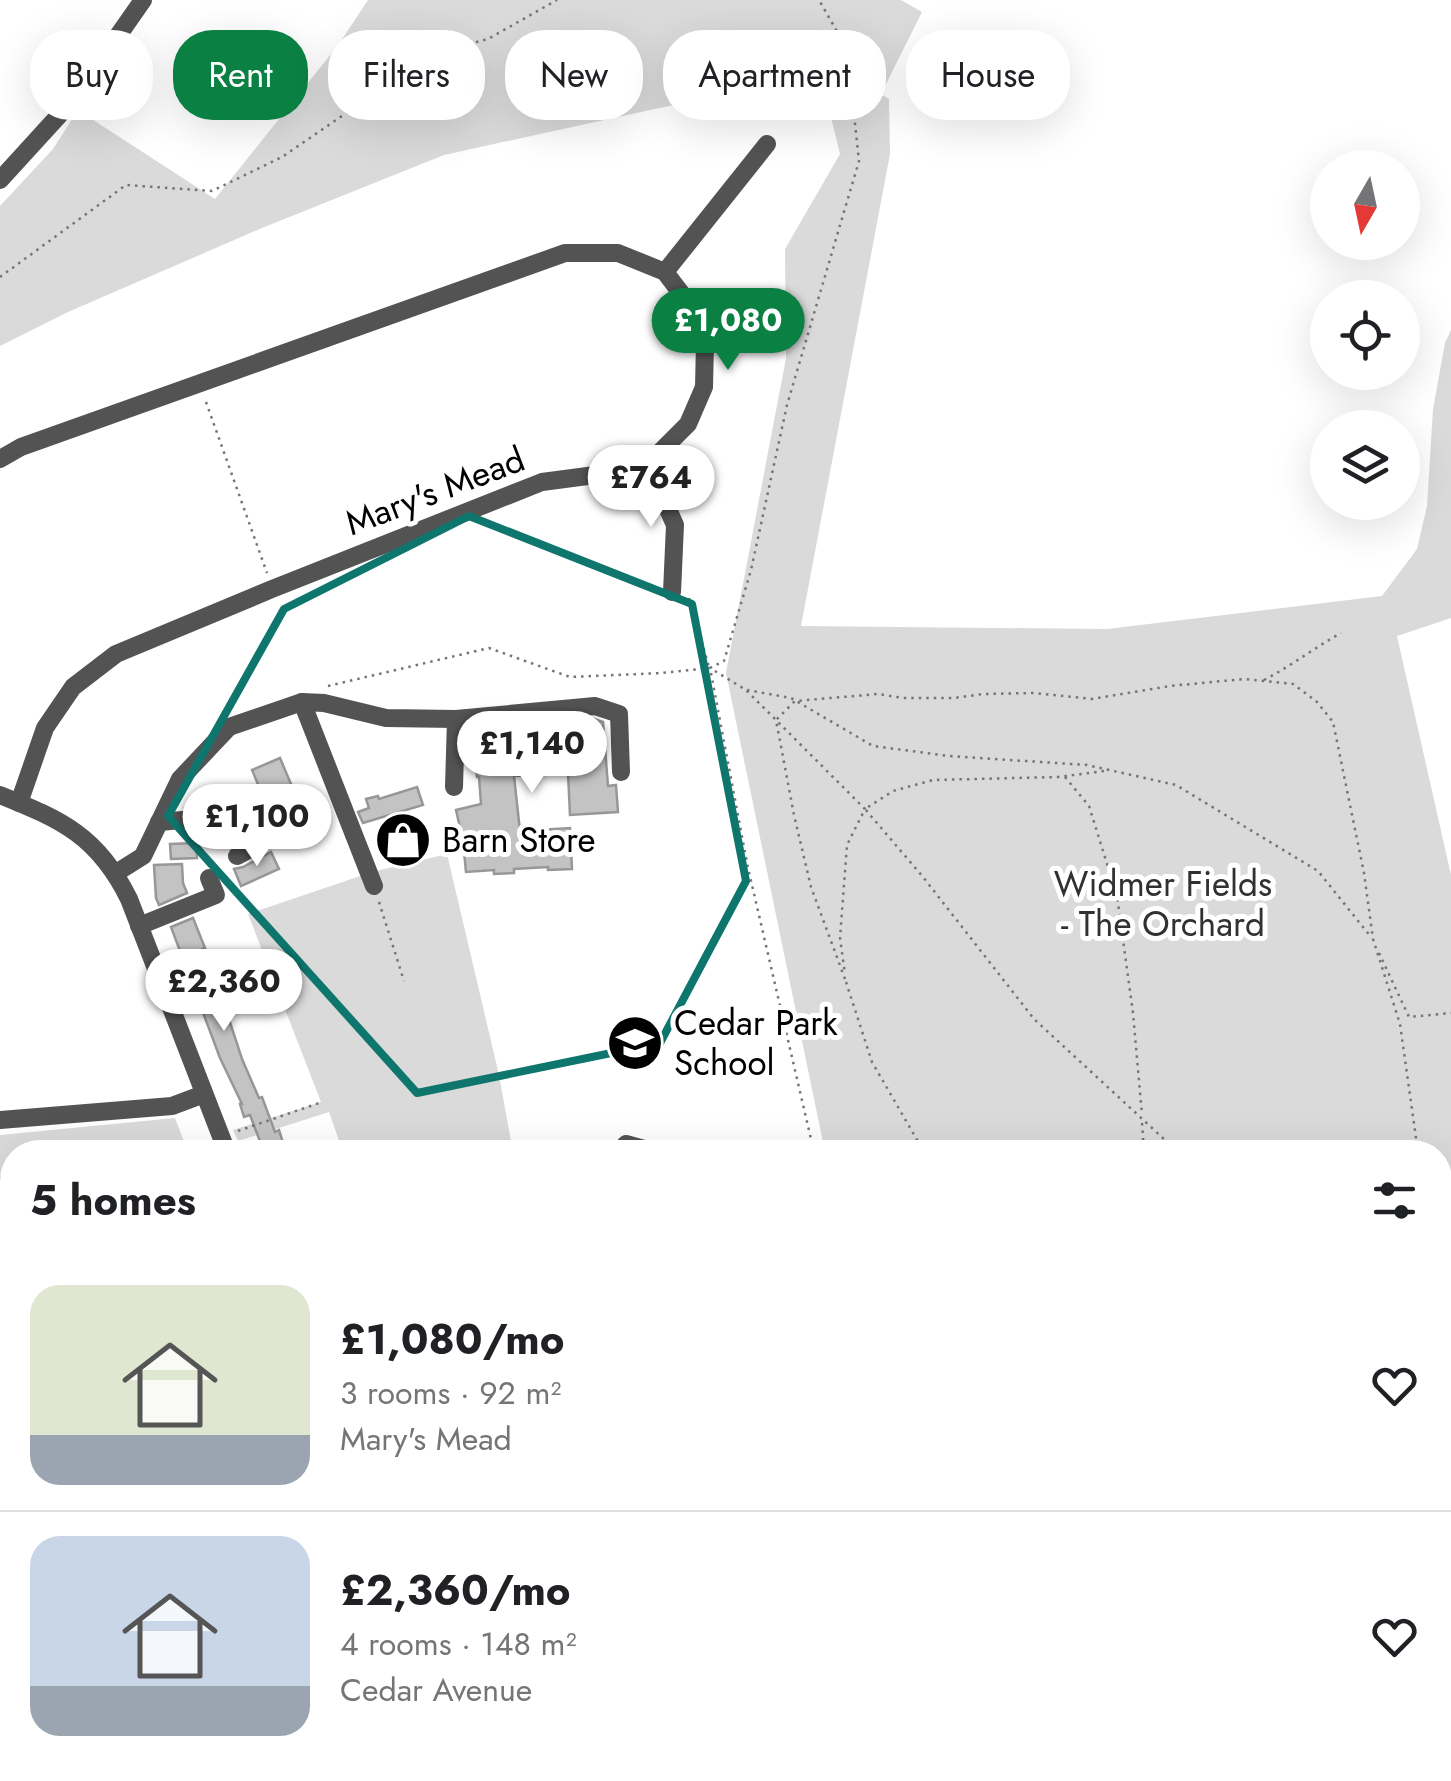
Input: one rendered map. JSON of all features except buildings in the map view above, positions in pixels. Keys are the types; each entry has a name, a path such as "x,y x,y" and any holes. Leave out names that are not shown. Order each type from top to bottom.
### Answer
{"street":[{"path":"0,180 73,100 142,0"},
{"path":"665,272 767,144"},
{"path":"0,459 20,447 564,253 618,253 665,272 693,309 705,342 704,387 688,424 648,464 674,525 672,592"},
{"name":"Mary's Mead","path":"19,803 46,728 73,686 116,654 542,482 648,464"},
{"path":"116,874 142,856 180,779 229,727 302,702 324,703 386,718 456,719 595,706 619,714 621,772"},
{"path":"302,702 374,886"},
{"path":"454,787 456,719"},
{"path":"0,795 66,824 98,850 116,874 222,1140"},
{"path":"159,822 254,814 265,841 237,856"},
{"path":"139,926 216,895 209,878"},
{"path":"0,1120 172,1106 204,1094"}],"path":[{"path":"0,277 126,185 212,191 282,157 434,53 488,39 556,0"},
{"path":"302,702 320,688 489,648 570,677 662,674 710,668 724,661 752,570 786,406 859,161 846,49 819,0"},
{"path":"200,384 272,589"},
{"path":"672,592 688,597 710,668 748,868 811,1140"},
{"path":"1263,681 1340,633"},
{"path":"710,668 746,690 864,808 1034,1019 1165,1140"},
{"path":"776,720 796,701 878,694 954,698 1032,693 1092,699 1244,679 1292,684 1316,702 1333,722 1364,873 1373,939 1400,1024 1416,1140"},
{"path":"746,690 790,698 873,746 949,756 1088,765 1176,785 1318,871 1373,939 1408,1017 1451,1013"},
{"path":"776,720 811,887 872,1062 917,1140"},
{"path":"845,979 840,938 847,845 864,808 894,791 933,780 1064,776 1110,770"},
{"path":"1064,776 1089,806 1118,896 1134,1013 1143,1140"},
{"path":"374,886 404,982"},
{"path":"235,1140 322,1102"}],"highlighted area":[{"path":"469,516 692,604 746,881 660,1043 417,1093 168,816 284,609"}],"green space":[{"name":"Widmer Fields - The Orchard","path":"368,0 901,0 922,12 913,30 906,30 906,44 886,84 886,30 663,30 663,107 643,112 643,30 505,30 505,120 604,120 444,155 262,228 68,312 0,346 0,206 53,149 72,120 93,120 215,199 278,120 308,120 308,83 328,58 328,120 485,120 485,30 348,30"},
{"name":"Widmer Fields - The Orchard","path":"886,97 889,99 890,154 801,626 1107,629 1382,596 1417,549 1427,506 1433,409 1451,330 1451,618 1397,636 1451,875 1451,1140 823,1140 726,673 786,358 785,249 840,154 832,120 886,120"},
{"path":"447,854 511,1140 339,1140 329,1112 238,1140 233,1130 321,1102 248,914 372,872"},
{"path":"175,1118 183,1140 0,1140 0,1135"}],"place":[{"name":"Barn Store","path":"403,840"},
{"name":"Cedar Park School","path":"635,1043"}]}
